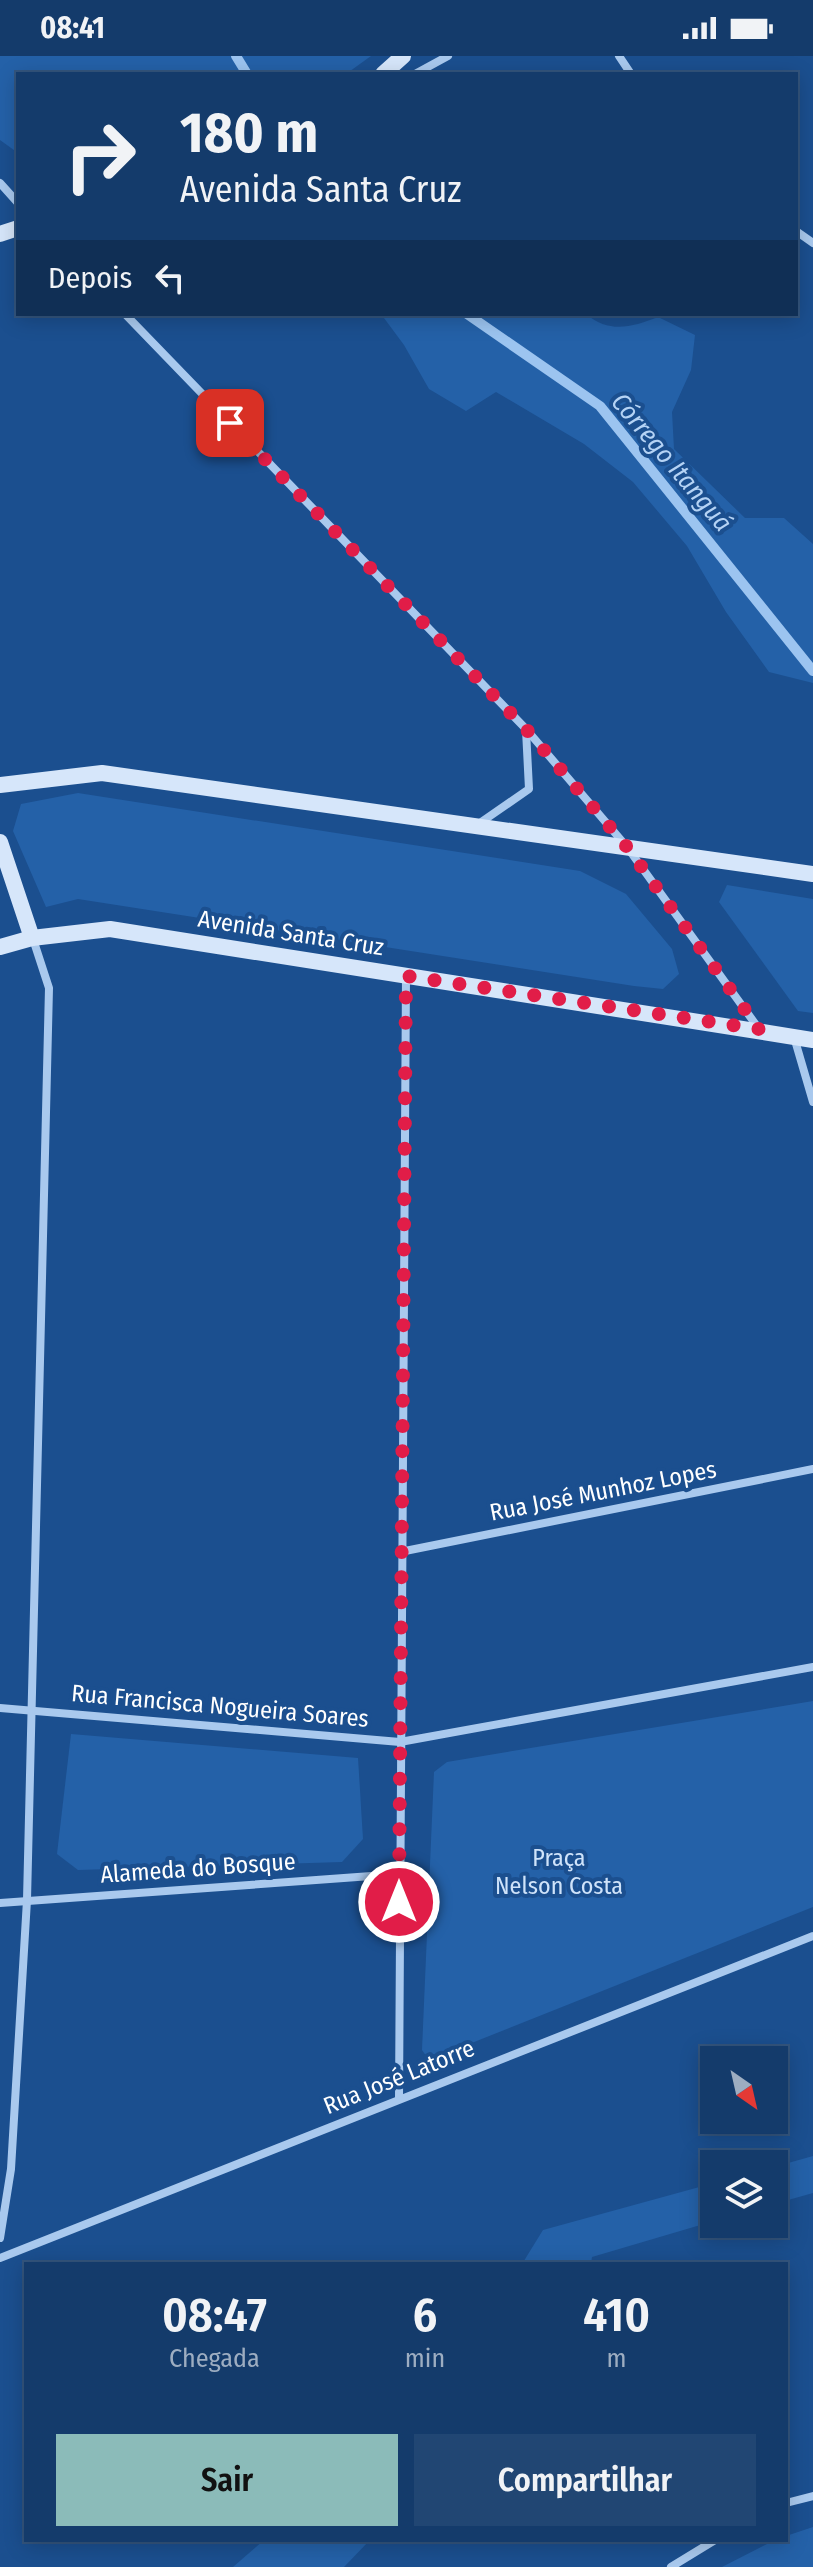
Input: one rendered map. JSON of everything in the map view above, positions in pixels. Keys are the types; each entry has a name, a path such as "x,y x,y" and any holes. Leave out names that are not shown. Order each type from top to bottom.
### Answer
{"main road":[{"path":"385,72 403,56"},
{"path":"0,785 102,773 813,874"},
{"path":"0,842 32,938"},
{"name":"Avenida Santa Cruz","path":"0,947 32,938 110,929 759,1029 813,1040"}],"street":[{"path":"419,72 448,56"},
{"path":"0,183 16,201"},
{"path":"127,316 526,729 627,847 759,1029"},
{"path":"477,825 529,789 526,729"},
{"path":"0,2238 11,2169 27,1900 33,1709 34,1532 49,988 32,938"},
{"path":"399,2099 400,1552 406,976"},
{"path":"794,1037 813,1102"},
{"name":"Rua José Munhoz Lopes","path":"400,1552 813,1469"},
{"name":"Rua Francisca Nogueira Soares","path":"0,1708 400,1742 813,1667"},
{"name":"Alameda do Bosque","path":"0,1903 399,1874"},
{"name":"Rua José Latorre","path":"0,2258 813,1936"},
{"path":"788,2502 813,2496"},
{"path":"678,2565 712,2542"}],"green space":[{"path":"0,56 371,56 349,72 16,72 16,152 0,140"},
{"path":"382,316 589,316 604,324 621,327 658,317 695,335 691,370 672,412 674,449 745,518 784,518 813,544 813,683 769,672 726,612 687,546 633,482 584,444 496,392 466,411 429,389 404,345"},
{"path":"78,793 580,871 626,894 672,949 679,974 663,989 634,986 78,899 46,907 13,831 21,804"},
{"path":"727,885 813,899 813,1013 798,1011 719,902"},
{"name":"Praça Nelson Costa","path":"813,1701 813,1907 429,2060 422,2050 434,1772 447,1762"},
{"path":"71,1734 358,1758 363,1839 342,1862 78,1870 57,1854"},
{"path":"813,2156 813,2193 788,2200 788,2163"},
{"path":"700,2187 700,2225 592,2257 591,2262 523,2262 543,2230"},
{"path":"813,2527 813,2567 722,2567 771,2542 788,2542 788,2535"},
{"path":"262,2542 368,2542 344,2567 233,2567"}],"waterway":[{"name":"Córrego Itanguá","path":"236,56 246,72"},
{"name":"Córrego Itanguá","path":"470,316 600,406 813,671"}],"route":[{"path":"230,423 526,729 627,847 759,1029 406,976 399,1902"}]}
